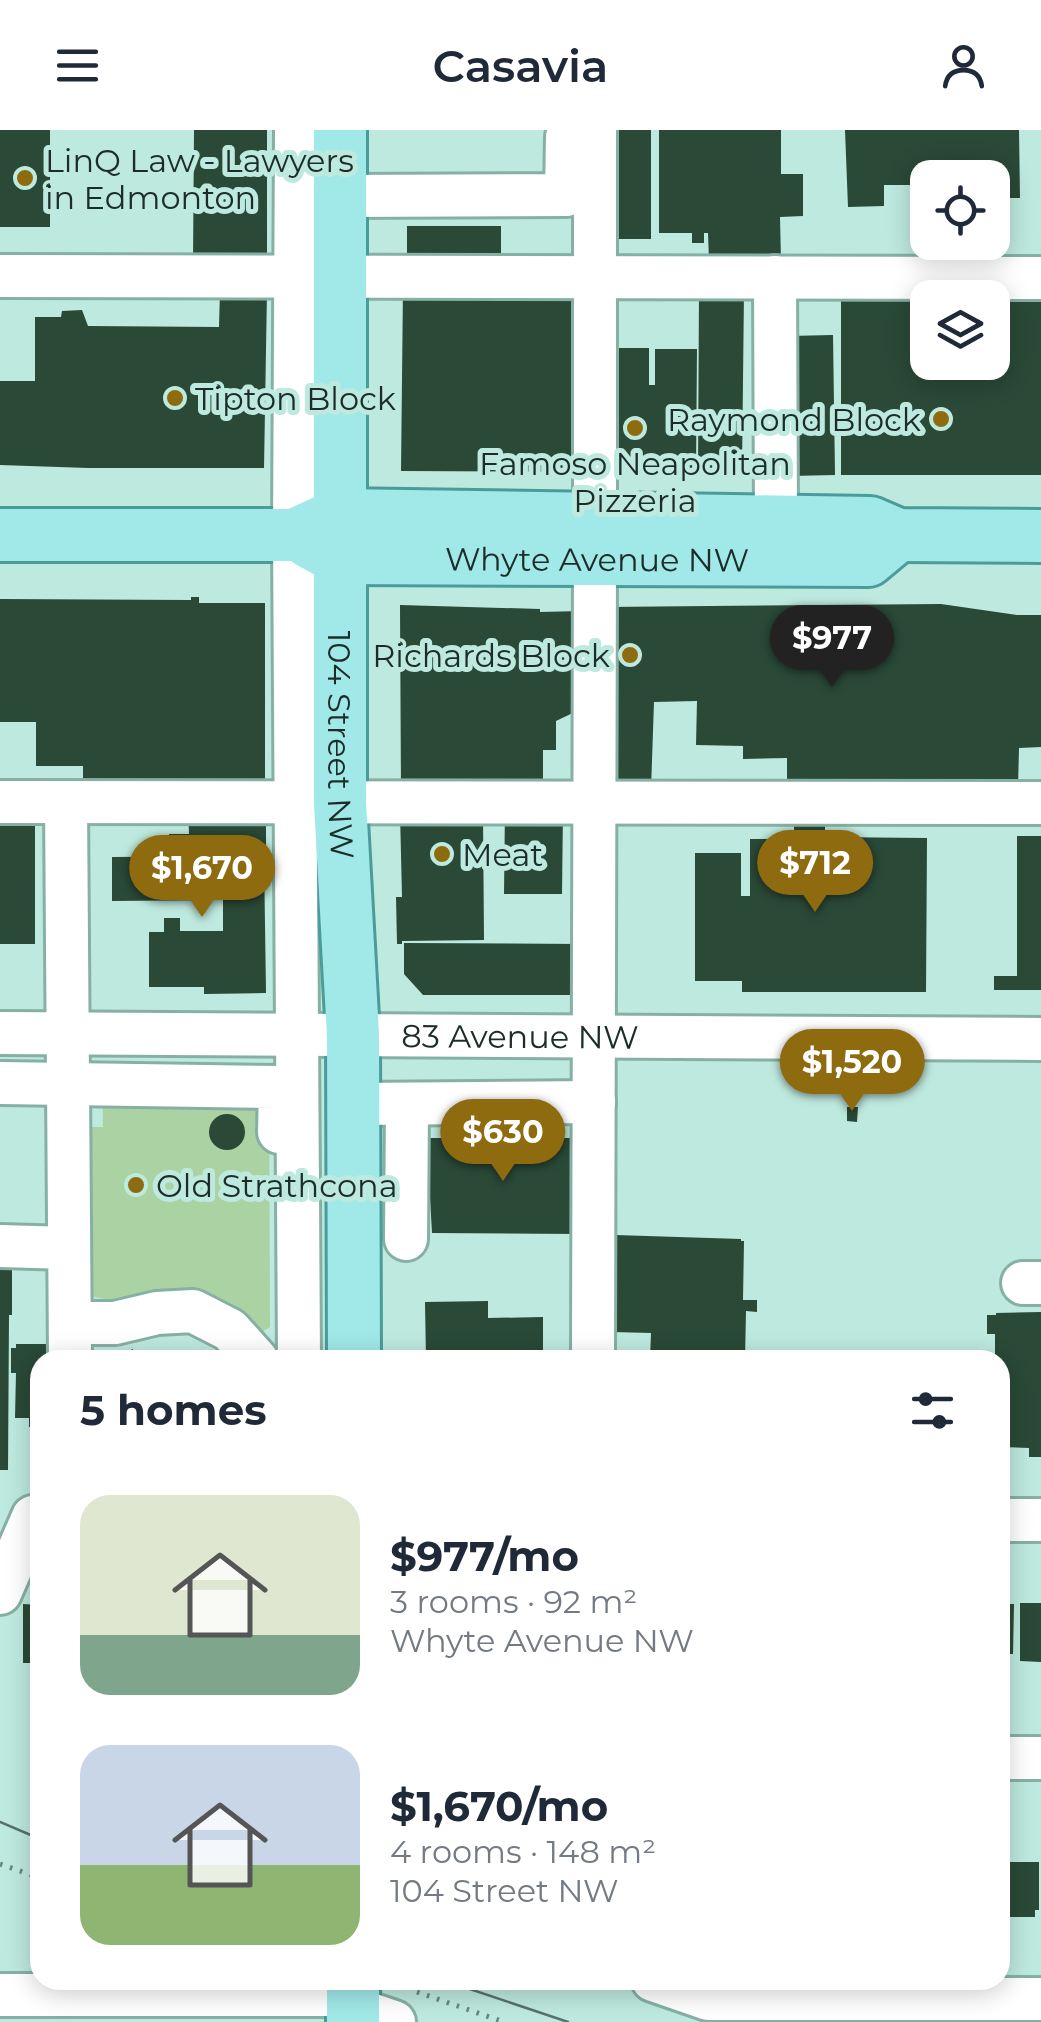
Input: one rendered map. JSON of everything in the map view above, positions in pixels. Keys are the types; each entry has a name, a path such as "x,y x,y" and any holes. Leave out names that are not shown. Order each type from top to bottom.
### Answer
{"main road":[{"name":"104 Street NW","path":"340,130 340,196 318,276 324,536 318,804 353,1035 354,1350"},
{"name":"Whyte Avenue NW","path":"595,538 776,521 870,523 898,535 1041,536"},
{"name":"Whyte Avenue NW","path":"0,535 595,538 868,560 898,535"}],"street":[{"name":"104 Street NW","path":"296,130 318,276"},
{"path":"340,196 566,195 581,144"},
{"path":"581,144 595,277 593,1350"},
{"path":"0,276 1041,278"},
{"path":"775,278 776,521"},
{"path":"0,802 1041,804"},
{"path":"66,803 70,1342 114,1323 157,1313 193,1311 230,1330 248,1350"},
{"name":"104 Street NW","path":"299,1350 298,1034 318,804"},
{"name":"83 Avenue NW","path":"0,1033 1041,1039"},
{"path":"0,1083 280,1087 278,1350"},
{"path":"353,1104 594,1102"},
{"path":"406,1104 406,1238"},
{"path":"0,1246 69,1248"},
{"path":"1010,1520 1041,1520"},
{"path":"0,1593 30,1523"},
{"path":"1010,1758 1041,1758"},
{"path":"29,1997 133,1990"},
{"path":"209,1990 369,2003"},
{"path":"682,1990 708,1999 1041,1999"}],"path":[{"path":"0,1864 30,1874"},
{"path":"369,2003 504,2022"}],"green space":[{"path":"102,1068 269,1071 270,1327 252,1338 129,1303 82,1295 83,1127 103,1127"}],"building":[{"name":"LinQ Law - Lawyers in Edmonton","path":"0,130 50,130 50,227 0,227"},
{"path":"194,130 267,130 267,264 193,264"},
{"path":"606,130 651,130 651,239 606,239"},
{"path":"659,130 781,130 781,174 803,174 803,216 780,217 781,261 709,261 708,233 704,233 704,243 692,243 692,233 659,233"},
{"path":"845,130 1019,130 1020,198 1010,198 1010,160 910,160 910,185 884,185 884,206 848,207"},
{"path":"407,226 501,226 501,258 407,258"},
{"path":"403,287 585,287 585,472 401,471"},
{"path":"220,290 267,291 264,468 0,465 0,381 35,381 35,317 61,317 62,311 82,310 88,326 219,327"},
{"path":"699,290 744,290 742,472 698,472"},
{"name":"Raymond Block","path":"841,299 910,299 910,380 1010,380 1010,299 1041,299 1041,475 841,475"},
{"path":"833,335 835,475 790,476 788,336"},
{"path":"607,348 649,348 649,385 655,385 655,349 697,349 696,472 606,471"},
{"path":"199,597 199,603 265,603 265,784 83,784 83,766 36,766 36,722 0,722 0,599"},
{"path":"941,604 1041,615 1041,747 1019,748 1018,788 787,786 787,758 743,759 743,746 696,745 697,701 654,702 651,790 609,790 605,607"},
{"path":"400,605 582,611 581,709 556,721 556,750 543,750 543,792 401,791"},
{"path":"188,807 266,807 266,854 169,855 169,834 189,834"},
{"path":"505,807 563,808 562,894 504,894"},
{"name":"Meat","path":"400,812 483,813 484,940 397,944 396,897 402,897"},
{"path":"13,818 35,818 35,944 0,944 0,824 13,824"},
{"path":"794,822 825,822 825,837 927,838 926,992 742,992 742,981 695,981 695,853 741,853 741,896 750,896 750,839 794,839"},
{"path":"1017,836 1041,836 1041,990 994,990 994,976 1017,976"},
{"path":"264,856 266,993 204,994 204,987 149,987 149,932 164,932 164,918 180,918 180,931 223,931 223,900 112,901 112,857"},
{"path":"404,943 581,944 581,995 423,995 404,974"},
{"path":"847,1107 858,1107 857,1122 847,1121"},
{"path":"227,1114 240,1119 245,1132 240,1145 227,1150 214,1145 209,1132 214,1119"},
{"path":"410,1138 589,1138 579,1234 432,1233 429,1180 410,1180"},
{"path":"615,1235 744,1241 743,1300 757,1300 757,1312 746,1311 745,1350 650,1350 651,1333 613,1332"},
{"path":"0,1262 12,1262 8,1470 0,1470"},
{"path":"488,1301 488,1318 543,1317 543,1350 426,1350 425,1302"},
{"path":"1041,1312 1041,1457 1029,1457 1029,1448 1010,1447 1010,1350 995,1350 995,1334 987,1334 987,1315"},
{"path":"16,1344 56,1344 56,1350 30,1350 30,1427 29,1418 15,1418 16,1373 11,1373 11,1348 16,1348"},
{"path":"1020,1603 1041,1603 1041,1662 1020,1661"},
{"path":"23,1604 30,1604 30,1663 23,1663"},
{"path":"1010,1604 1014,1604 1010,1654"},
{"path":"1010,1862 1039,1862 1039,1910 1035,1910 1035,1917 1010,1917"}],"tram line":[{"path":"0,1822 30,1835"},
{"path":"473,1990 568,2022"}],"place":[{"name":"LinQ Law - Lawyers in Edmonton","path":"25,178"},
{"name":"Tipton Block","path":"175,398"},
{"name":"Raymond Block","path":"941,419"},
{"name":"Famoso Neapolitan Pizzeria","path":"635,428"},
{"name":"Richards Block","path":"630,655"},
{"name":"Meat","path":"442,854"},
{"name":"Old Strathcona","path":"136,1185"}]}
